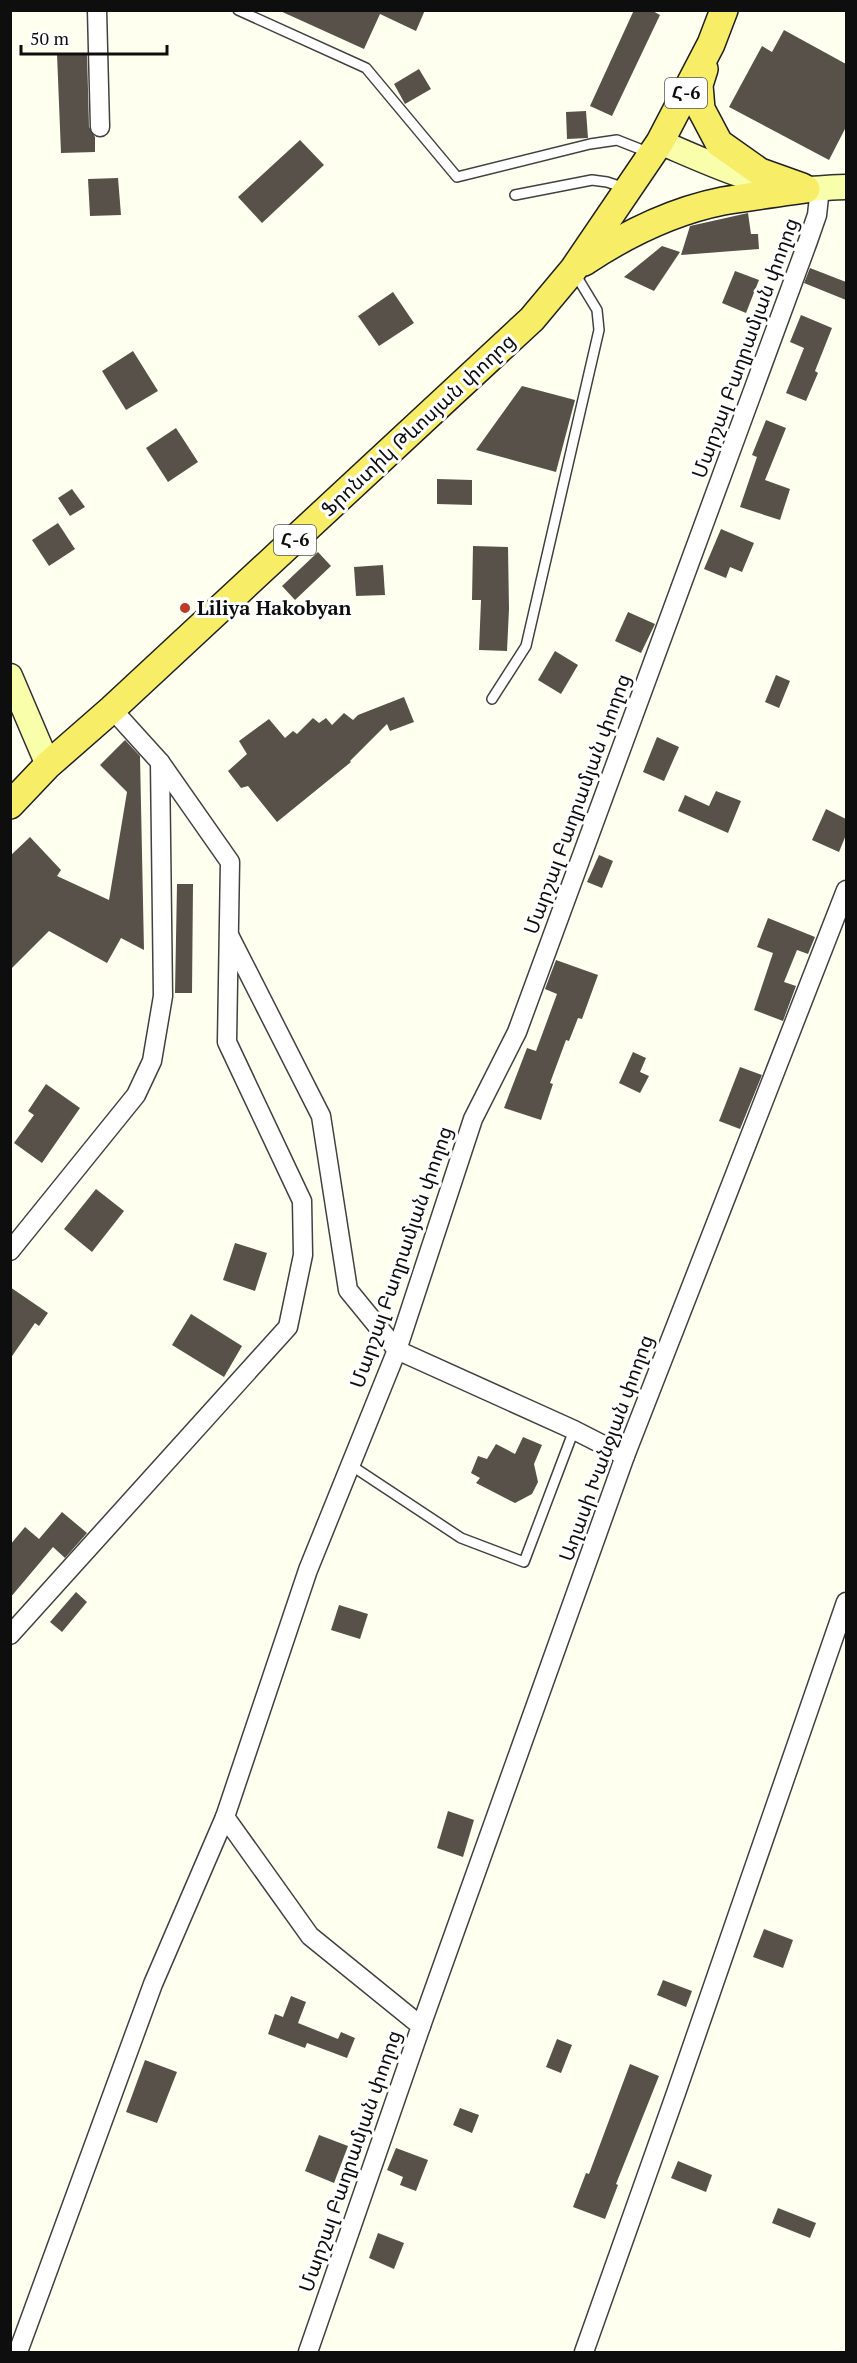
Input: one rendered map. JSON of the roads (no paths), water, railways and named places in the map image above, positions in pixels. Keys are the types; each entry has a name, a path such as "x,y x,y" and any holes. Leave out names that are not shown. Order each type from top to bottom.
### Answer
{"main road":[{"name":"Ֆրոնտիկ Թևոսյան փողոց","path":"10,805 48,765 112,709 532,319 573,270 656,148 711,44 718,13"},
{"path":"711,44 699,85 701,109 719,143 760,172 813,188"},
{"path":"656,148 769,184 813,188"},
{"path":"573,270 618,240 678,214 722,201 813,188 846,187"},
{"path":"10,676 48,765"}],"street":[{"path":"98,10 100,127"},
{"name":"Մարշալ Բաղրամյան փողոց","path":"308,2352 421,2026 310,1936 225,1817 308,1570 397,1350 473,1119 517,1032 808,241 817,215 813,188"},
{"path":"10,1635 288,1327 303,1255 302,1201 227,1042 230,862 160,762 112,709"},
{"path":"10,1251 136,1095 152,1060 163,996 160,762"},
{"name":"Աղասի Խանջյան փողոց","path":"421,2026 625,1456 846,890"},
{"path":"229,935 321,1116 348,1290 397,1350 574,1430 625,1456"},
{"path":"584,2352 846,1602"},
{"path":"18,2352 153,1984 225,1817"}],"lane":[{"path":"238,10 366,68 457,177 590,144 617,140 656,148"},
{"path":"515,195 592,180 627,189"},
{"path":"492,699 526,646 599,330 597,310 573,270"},
{"path":"349,1464 461,1538 524,1562 574,1430"}],"place":[{"name":"Liliya Hakobyan","path":"185,608"}]}
